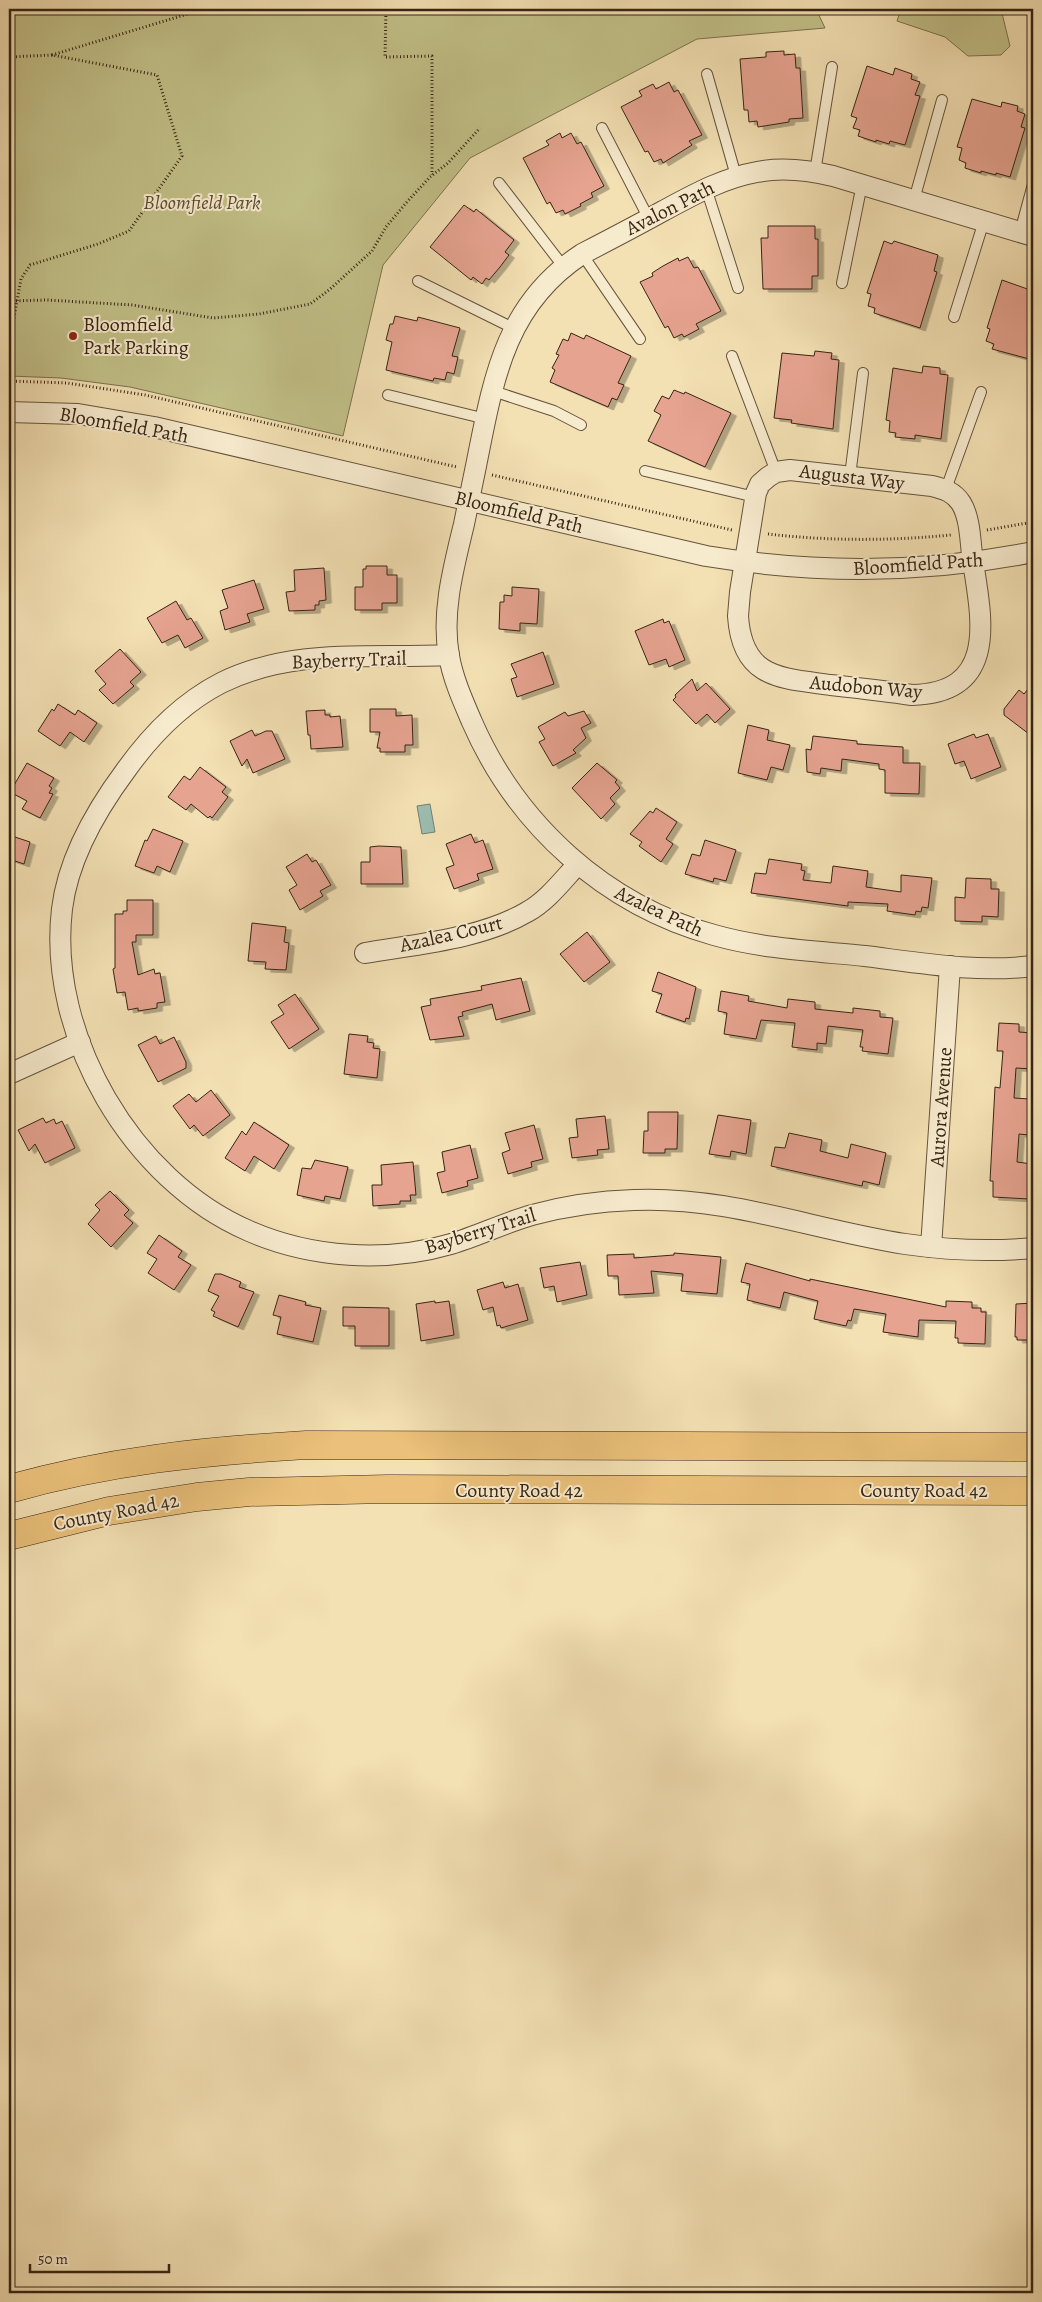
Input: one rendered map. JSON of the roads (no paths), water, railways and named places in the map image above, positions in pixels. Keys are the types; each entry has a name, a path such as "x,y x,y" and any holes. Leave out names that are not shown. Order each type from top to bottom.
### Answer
{"highway":[{"path":"9,1489 92,1469 159,1457 194,1452 306,1445 1033,1447"},
{"name":"County Road 42","path":"9,1536 109,1511 197,1496 249,1492 388,1490 1033,1490"}],"street":[{"name":"Avalon Path","path":"469,500 492,392 504,349 513,328 535,294 563,266 582,254 706,188 736,176 759,171 782,169 815,172 862,184 1027,234"},
{"name":"Bloomfield Path","path":"9,412 69,413 113,419 706,556 745,562 843,570 932,567 1033,552"},
{"name":"Augusta Way","path":"745,562 755,497 760,484 776,472 804,470 946,489"},
{"path":"946,489 961,502 969,533 973,562"},
{"name":"Azalea Path","path":"469,500 456,558 446,630 449,656 456,681 481,742 502,779 537,825 577,865 611,889 637,904 688,927 715,935 764,945 986,970 1033,966"},
{"name":"Audobon Way","path":"745,562 740,592 739,632 744,647 752,659 763,669 775,677 789,680 912,694 928,694 958,681 968,671 978,655 982,638 982,620 973,562"},
{"name":"Bayberry Trail","path":"449,656 332,656 306,658 276,664 219,684 188,704 161,727 138,753 98,812 82,844 68,881 62,907 62,971 71,1017 80,1042 106,1097 126,1131 178,1185 197,1201 248,1231 302,1248 361,1255 422,1250 450,1244 510,1222 568,1207 630,1200 661,1199 726,1206 873,1238 931,1247 985,1250 1033,1248"},
{"name":"Azalea Court","path":"365,953 488,929 509,921 529,911 546,897 577,865"},
{"name":"Aurora Avenue","path":"931,1247 950,966"},
{"path":"9,1074 80,1042"}],"lane":[{"path":"815,172 832,67"},
{"path":"706,74 736,176"},
{"path":"914,200 942,100"},
{"path":"602,128 649,219"},
{"path":"499,183 563,266"},
{"path":"842,283 862,184"},
{"path":"1027,234 1033,184"},
{"path":"706,188 738,288"},
{"path":"954,317 984,221"},
{"path":"582,254 640,339"},
{"path":"418,281 513,328"},
{"path":"732,356 776,472"},
{"path":"850,476 863,373"},
{"path":"492,392 554,411 581,425"},
{"path":"946,489 981,392"},
{"path":"388,396 486,418"},
{"path":"645,472 755,497"}],"place":[{"name":"Bloomfield Park Parking","path":"73,336"}],"park label":[{"name":"Bloomfield Park","path":"202,202"}]}
